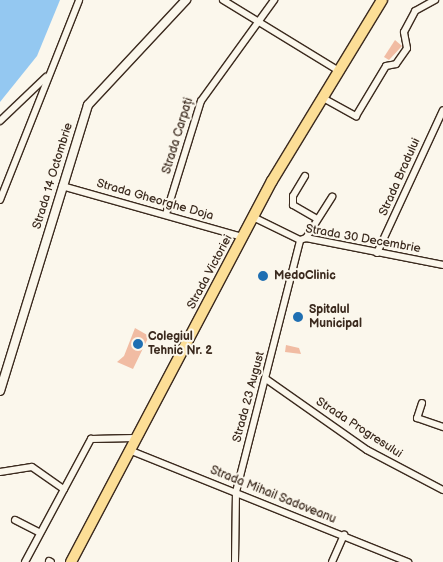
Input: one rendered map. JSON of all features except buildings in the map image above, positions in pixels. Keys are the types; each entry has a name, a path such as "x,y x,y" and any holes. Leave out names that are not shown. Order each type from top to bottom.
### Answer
{"main road":[{"name":"Strada Victoriei","path":"71,562 253,217 382,0"}],"street":[{"path":"0,200 79,0"},
{"name":"Strada 14 Octombrie","path":"0,391 62,186 91,99 186,0"},
{"path":"223,0 339,71"},
{"name":"Strada Carpați","path":"166,214 200,100 259,23 274,0"},
{"path":"322,98 356,116 386,66 396,64 406,48 404,32 415,10 435,0"},
{"path":"0,121 47,77"},
{"name":"Strada Bradului","path":"377,253 443,110"},
{"path":"305,176 293,196 293,205 317,219"},
{"name":"Strada Gheorghe Doja","path":"62,186 242,237"},
{"name":"Strada 23 August","path":"236,562 236,492 303,239 332,197"},
{"name":"Strada 30 Decembrie","path":"253,217 303,239 443,265"},
{"name":"Strada Progresului","path":"266,379 367,450 443,490"},
{"path":"422,402 417,418 443,427"},
{"path":"25,562 91,439 136,438"},
{"name":"Strada Mihail Sadoveanu","path":"129,450 408,562"},
{"path":"0,472 32,467 64,489"},
{"path":"15,520 40,533"},
{"path":"332,562 344,535"}],"water":[{"path":"0,0 60,0 37,56 0,102"}],"place":[{"name":"MedoClinic","path":"263,276"},
{"name":"Spitalul Municipal","path":"298,317"},
{"name":"Colegiul Tehnic Nr. 2","path":"138,344"}]}
